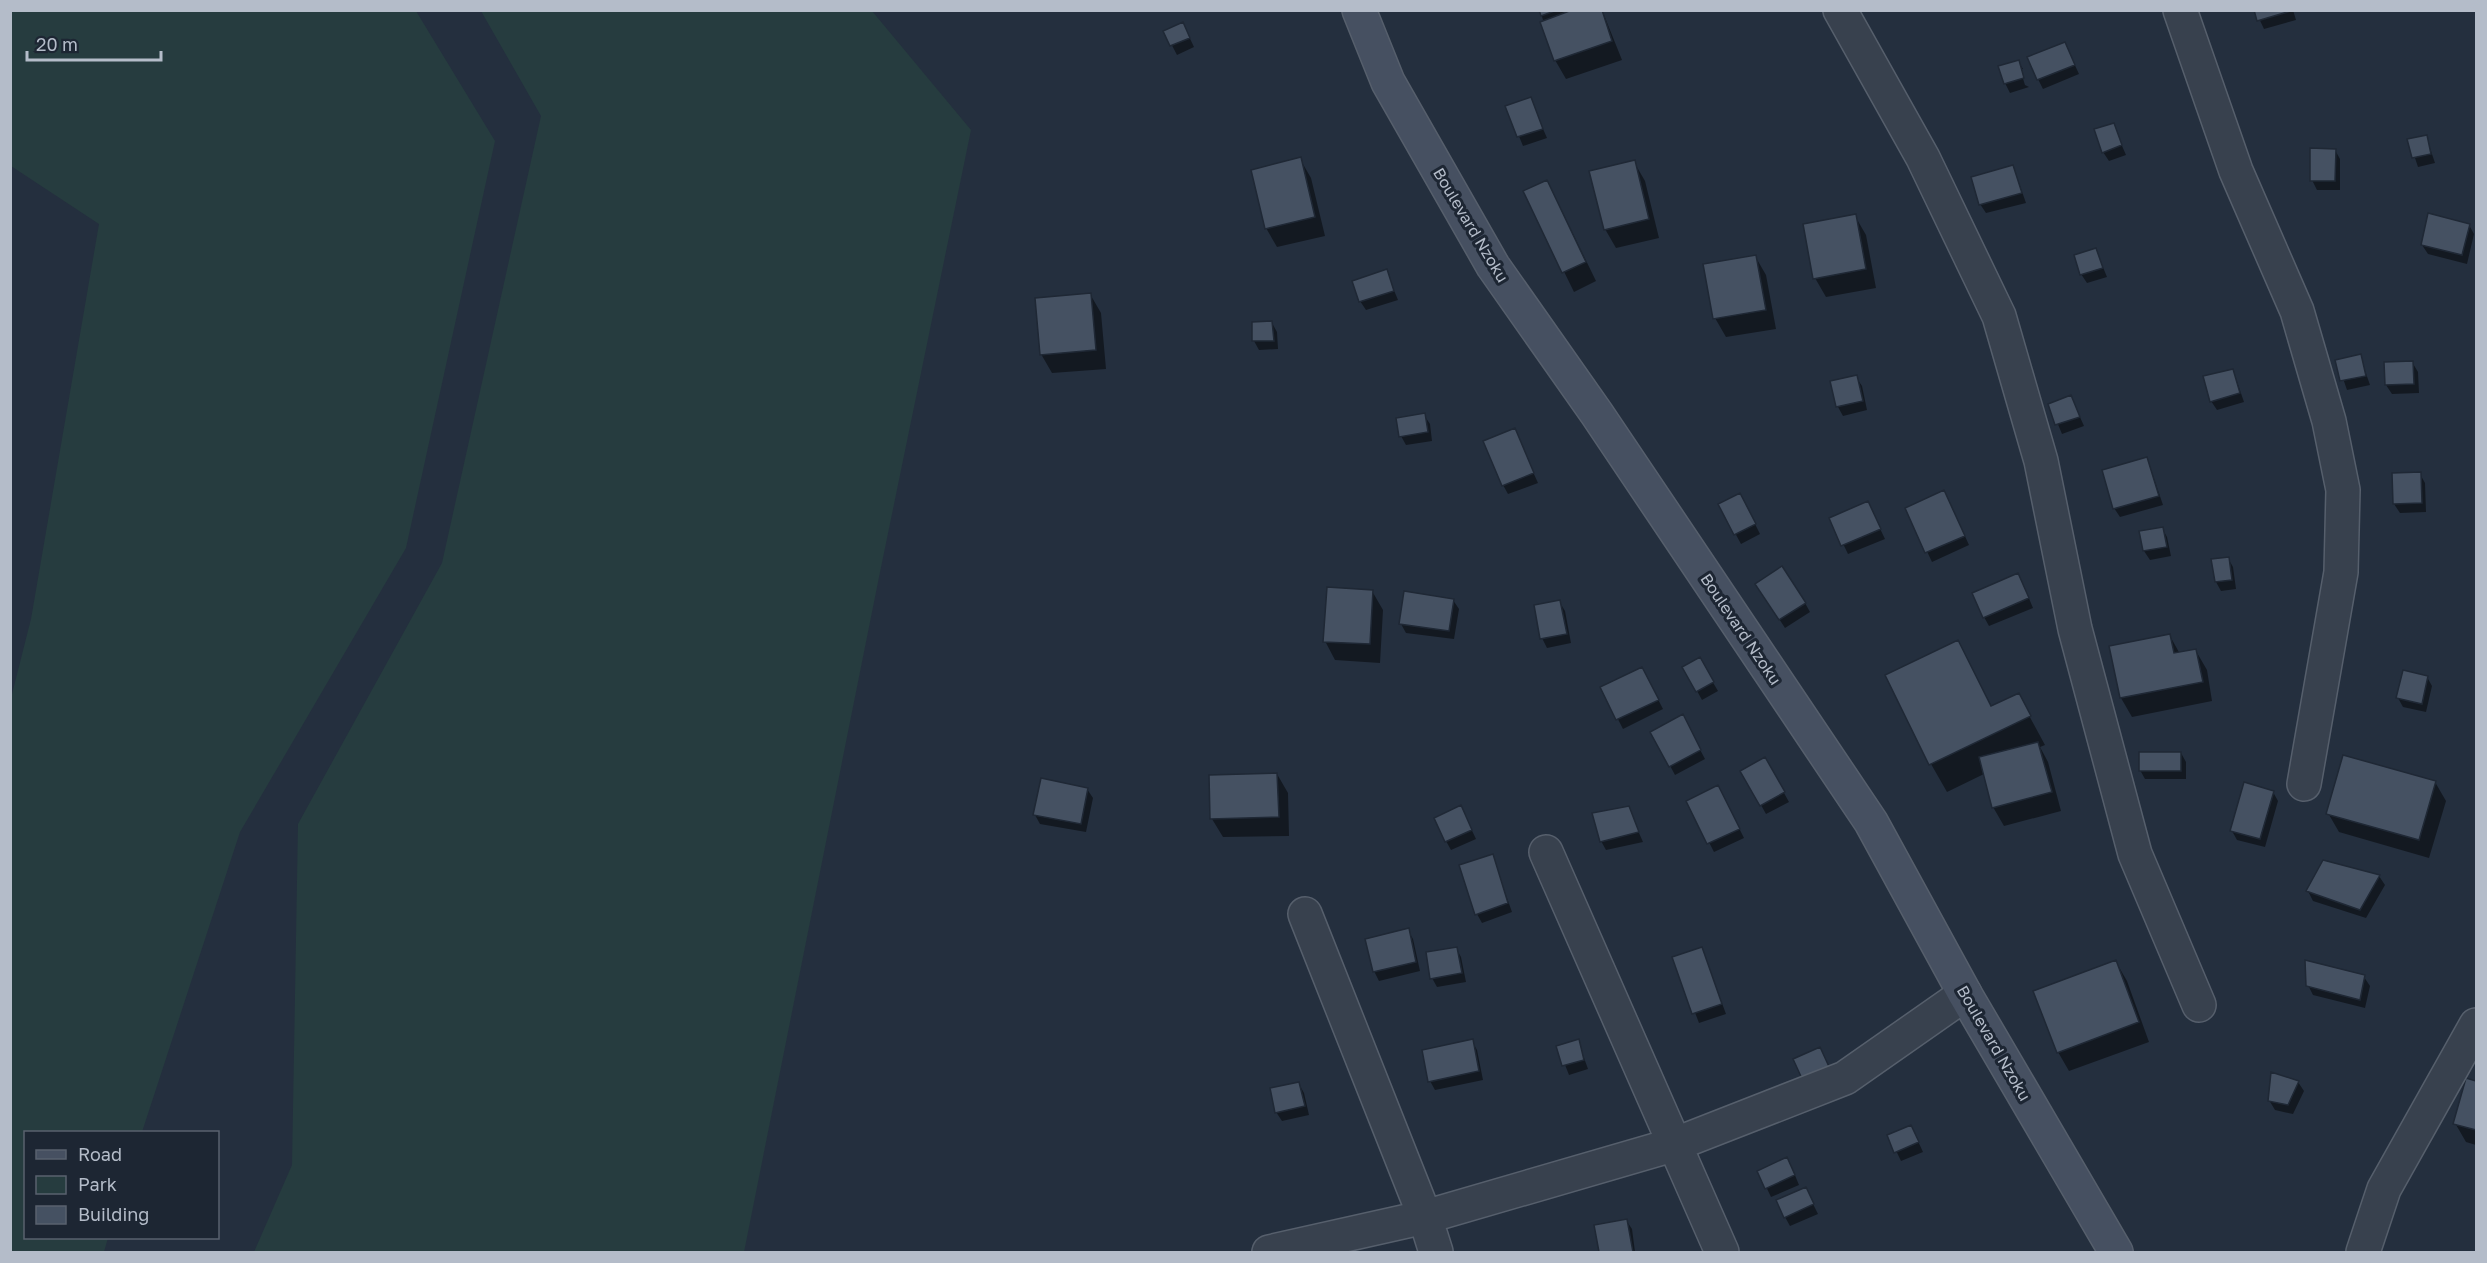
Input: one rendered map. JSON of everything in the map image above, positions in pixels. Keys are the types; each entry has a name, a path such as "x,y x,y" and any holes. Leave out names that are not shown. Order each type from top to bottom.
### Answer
{"street":[{"name":"Boulevard Nzoku","path":"1359,10 1388,82 1493,266 1597,414 1871,822 1965,994 2116,1252"},
{"path":"1840,10 1923,158 1999,316 2041,461 2075,629 2135,854 2199,1005"},
{"path":"2180,10 2235,171 2297,311 2329,421 2343,490 2341,572 2304,784"},
{"path":"1546,852 1722,1252"},
{"path":"1305,914 1425,1217 1436,1252"},
{"path":"1269,1252 1425,1217 1676,1144 1845,1078 1965,994"},
{"path":"2363,1252 2384,1189 2476,1025"}],"green space":[{"path":"10,11 416,11 495,141 406,548 240,832 142,1131 24,1131 24,1239 108,1239 104,1252 11,1252 11,698 31,619 99,224 11,166"},
{"path":"481,11 872,11 971,130 744,1252 254,1252 292,1165 298,824 442,563 541,116"}],"building":[{"path":"1539,10 1557,10 1541,16"},
{"path":"1572,10 1602,10 1612,41 1554,61 1540,22"},
{"path":"2254,10 2291,10 2291,11 2257,21"},
{"path":"1183,22 1190,38 1170,46 1163,31"},
{"path":"2065,42 2075,65 2037,80 2027,57"},
{"path":"2019,60 2024,78 2004,84 1998,66"},
{"path":"1531,97 1543,129 1517,137 1505,106"},
{"path":"2114,123 2122,145 2102,153 2094,129"},
{"path":"2427,135 2431,154 2412,158 2407,139"},
{"path":"2310,148 2336,149 2335,181 2310,181"},
{"path":"1301,157 1315,217 1265,229 1251,170"},
{"path":"1635,160 1649,219 1604,230 1589,171"},
{"path":"2013,165 2022,193 1979,205 1971,177"},
{"path":"1547,180 1586,262 1562,273 1523,191"},
{"path":"2428,213 2470,224 2462,255 2421,245"},
{"path":"1856,214 1866,269 1813,279 1803,224"},
{"path":"2096,248 2103,268 2080,275 2074,255"},
{"path":"1756,255 1766,310 1713,319 1703,264"},
{"path":"1387,269 1394,291 1359,302 1352,281"},
{"path":"1091,293 1096,350 1040,355 1035,298"},
{"path":"1272,321 1274,341 1252,341 1252,322"},
{"path":"2361,354 2366,376 2340,381 2335,360"},
{"path":"2413,361 2414,384 2385,385 2384,362"},
{"path":"2233,369 2240,393 2210,402 2203,376"},
{"path":"1857,375 1863,401 1836,407 1830,381"},
{"path":"2071,395 2080,417 2055,425 2048,404"},
{"path":"1425,413 1428,432 1399,437 1396,418"},
{"path":"1515,428 1534,473 1502,486 1483,441"},
{"path":"2147,457 2159,496 2113,509 2102,470"},
{"path":"2421,472 2422,503 2393,504 2392,473"},
{"path":"1944,490 1965,536 1925,553 1905,508"},
{"path":"1740,493 1756,524 1734,535 1718,504"},
{"path":"1868,501 1881,529 1841,546 1829,518"},
{"path":"2163,527 2167,547 2143,551 2139,531"},
{"path":"2229,557 2232,580 2215,582 2211,559"},
{"path":"1782,566 1806,603 1779,620 1755,584"},
{"path":"2018,573 2029,598 1983,618 1972,593"},
{"path":"1327,587 1373,590 1370,644 1323,642"},
{"path":"1404,591 1454,599 1449,631 1399,624"},
{"path":"1560,600 1567,634 1540,639 1534,605"},
{"path":"2170,634 2174,653 2196,649 2203,682 2120,698 2109,646"},
{"path":"1958,640 1991,706 2019,693 2031,716 1929,765 1885,675"},
{"path":"1700,657 1714,682 1696,692 1682,667"},
{"path":"1642,667 1659,700 1616,720 1600,687"},
{"path":"2403,670 2428,676 2422,704 2396,698"},
{"path":"1683,714 1701,750 1669,767 1650,732"},
{"path":"2038,742 2052,792 1992,808 1979,757"},
{"path":"2139,752 2181,752 2181,771 2139,771"},
{"path":"2343,755 2436,781 2419,840 2326,814"},
{"path":"1765,757 1785,792 1760,806 1740,771"},
{"path":"1277,773 1279,817 1210,819 1209,775"},
{"path":"1041,778 1088,788 1081,824 1033,815"},
{"path":"2244,782 2274,791 2260,839 2230,831"},
{"path":"1718,785 1740,829 1707,844 1686,801"},
{"path":"1461,805 1472,830 1445,842 1434,818"},
{"path":"1629,806 1639,832 1600,842 1592,813"},
{"path":"1493,854 1508,903 1475,915 1459,865"},
{"path":"2323,860 2380,875 2360,910 2306,891"},
{"path":"1409,928 1416,962 1373,972 1365,939"},
{"path":"1457,947 1462,973 1430,979 1426,952"},
{"path":"1702,947 1722,1004 1692,1014 1672,957"},
{"path":"2116,960 2139,1022 2057,1053 2033,991"},
{"path":"2305,960 2365,975 2360,1000 2306,986"},
{"path":"1473,1039 1479,1071 1428,1082 1422,1050"},
{"path":"1579,1039 1584,1060 1562,1066 1556,1046"},
{"path":"1820,1047 1831,1071 1804,1083 1793,1059"},
{"path":"2271,1072 2299,1081 2288,1105 2268,1101"},
{"path":"2466,1078 2476,1081 2476,1130 2453,1124"},
{"path":"1299,1082 1305,1106 1275,1113 1270,1088"},
{"path":"1911,1125 1919,1142 1894,1153 1887,1135"},
{"path":"1787,1157 1795,1175 1765,1189 1757,1171"},
{"path":"1806,1187 1814,1204 1784,1218 1776,1200"},
{"path":"1627,1219 1633,1252 1599,1252 1594,1225"}]}
